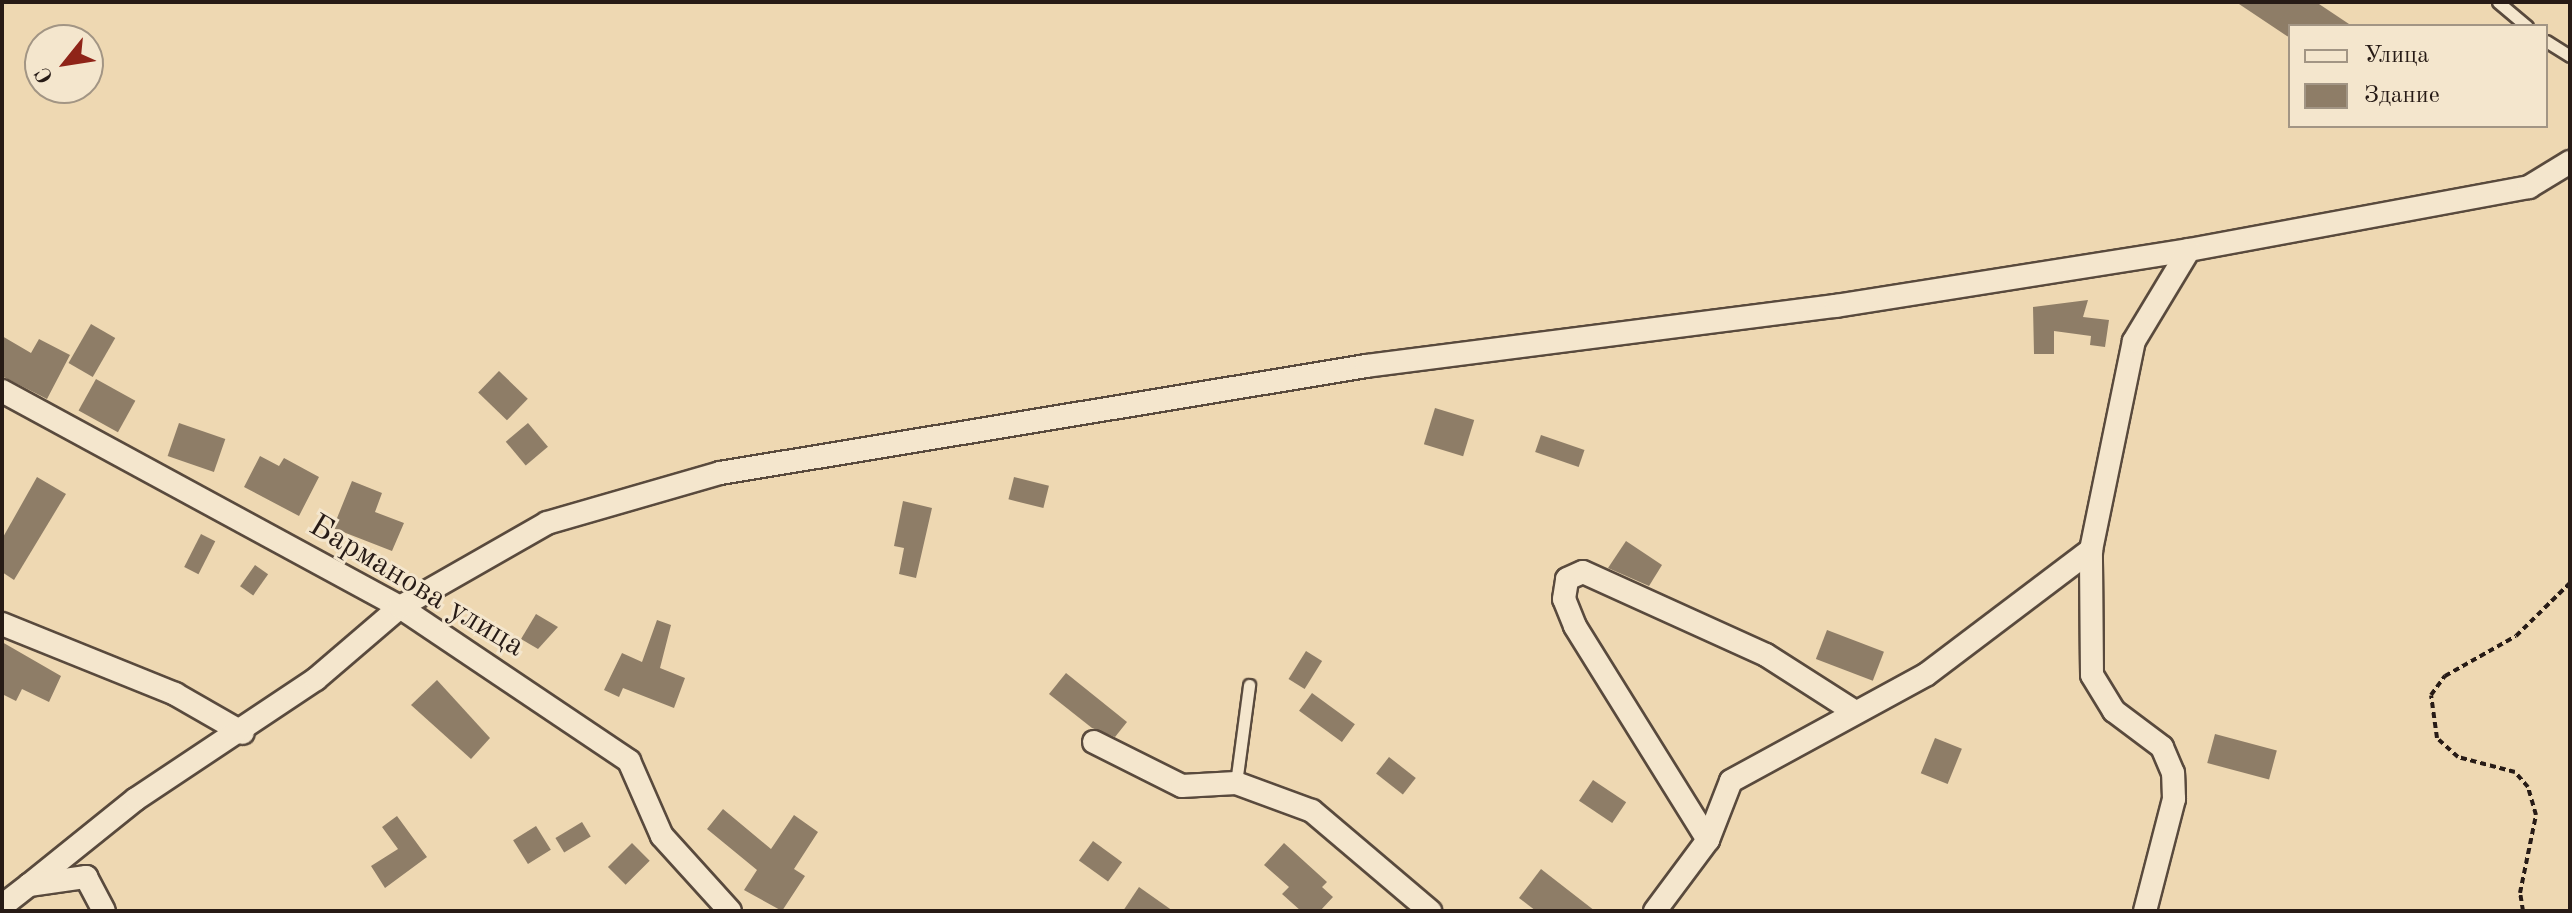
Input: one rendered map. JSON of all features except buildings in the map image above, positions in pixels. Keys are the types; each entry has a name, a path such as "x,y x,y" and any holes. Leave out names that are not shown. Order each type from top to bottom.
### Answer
{"street":[{"path":"2,906 136,799 243,733 400,607 547,523 720,473 1366,366 1836,306 2189,250 2529,187 2570,162"},
{"path":"2145,911 2174,799 2173,773 2162,747 2114,711 2092,675 2091,550 2134,341 2189,250"},
{"name":"Барманова улица","path":"2,391 400,607 629,761 662,836 730,911"},
{"path":"1655,911 1708,840 1731,781 1927,674 2091,550"},
{"path":"1708,840 1575,626 1564,599 1567,579 1583,572 1766,655 1855,712"},
{"path":"2,624 175,694 243,733"},
{"path":"1094,742 1182,786 1236,783 1312,811 1430,911"},
{"path":"29,885 86,877 104,911"}],"lane":[{"path":"2498,2 2525,24"},
{"path":"2548,42 2570,56"},
{"path":"1236,783 1249,685"}],"path":[{"path":"2523,911 2520,893 2536,815 2528,787 2515,772 2458,757 2437,738 2431,695 2445,676 2516,636 2570,583"}]}
